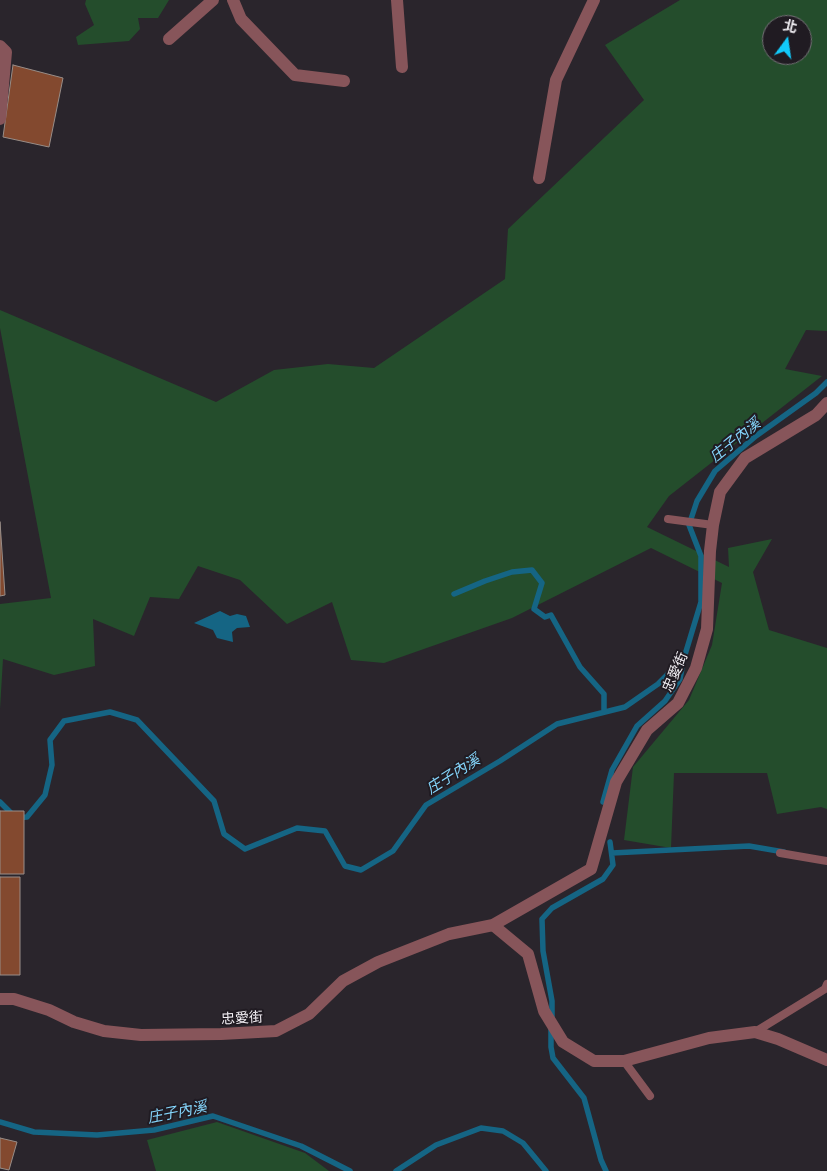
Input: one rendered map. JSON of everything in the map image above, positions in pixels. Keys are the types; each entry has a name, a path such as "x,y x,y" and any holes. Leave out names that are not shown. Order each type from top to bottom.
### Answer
{"street":[{"path":"169,39 213,0"},
{"path":"233,0 241,19 295,74 344,81"},
{"path":"397,0 402,67"},
{"path":"539,178 556,80 594,0"},
{"path":"0,46 6,52 0,119"},
{"name":"忠愛街","path":"0,998 14,999 49,1010 74,1022 104,1031 141,1035 276,1032 309,1014 343,981 378,962 448,934 493,925 591,868 616,782 647,730 678,702 696,668 707,629 710,551 713,524 720,492 745,458 816,415 827,403"},
{"path":"493,925 528,954 544,1011 563,1042 594,1061 624,1062 708,1038 755,1032 778,1039 827,1060"}],"lane":[{"path":"668,519 713,524"},
{"path":"780,854 827,861"},
{"path":"755,1032 825,989 827,984"},
{"path":"624,1062 650,1096"}],"green space":[{"path":"86,0 169,0 158,18 138,18 140,29 129,41 78,45 76,37 94,25 85,4"},
{"path":"680,0 827,0 827,331 806,330 785,369 822,376 669,496 647,527 729,567 728,548 772,539 753,572 769,630 827,648 827,809 821,807 777,814 767,773 674,773 671,848 624,840 633,767 689,700 712,645 722,583 651,548 512,618 384,663 351,660 332,602 287,624 240,580 198,566 179,599 150,597 134,636 93,619 95,666 54,675 3,659 0,709 0,604 51,598 0,328 0,310 216,402 274,370 328,364 374,368 505,279 508,229 644,100 605,45"},
{"path":"217,1122 305,1153 329,1171 156,1171 147,1140"}],"water":[{"path":"220,611 230,616 237,614 246,616 250,627 237,628 232,632 233,642 217,638 213,630 194,623"}],"building":[{"path":"13,65 63,78 49,147 3,137"},
{"path":"0,522 5,595 0,596"},
{"path":"0,811 24,811 24,874 0,874"},
{"path":"0,877 20,877 20,975 0,975"},
{"path":"0,1138 17,1142 9,1170 0,1168"}],"waterway":[{"name":"庄子內溪","path":"0,802 16,818 27,817 45,795 52,765 50,740 64,721 110,712 137,720 214,801 224,834 245,849 297,828 325,831 345,866 361,870 393,851 426,805 557,724 625,707 658,684 684,658 701,602 701,556 689,525 697,501 715,471 756,436 816,393 827,382"},
{"path":"454,594 512,572 532,570 542,583 534,609 545,617 551,615 580,667 604,694 604,712"},
{"path":"603,802 612,770 637,726 665,701 680,679 684,658"},
{"path":"552,1018 552,1001 543,951 542,919 552,908 603,879 613,865 610,842"},
{"path":"612,853 749,846 784,852"},
{"path":"551,1028 553,1058 584,1098 601,1160 606,1171"},
{"name":"庄子內溪","path":"0,1122 34,1132 97,1135 154,1130 213,1116 301,1146 350,1171"},
{"name":"庄子內溪","path":"396,1171 436,1145 481,1128 503,1131 523,1143 546,1171"}]}
